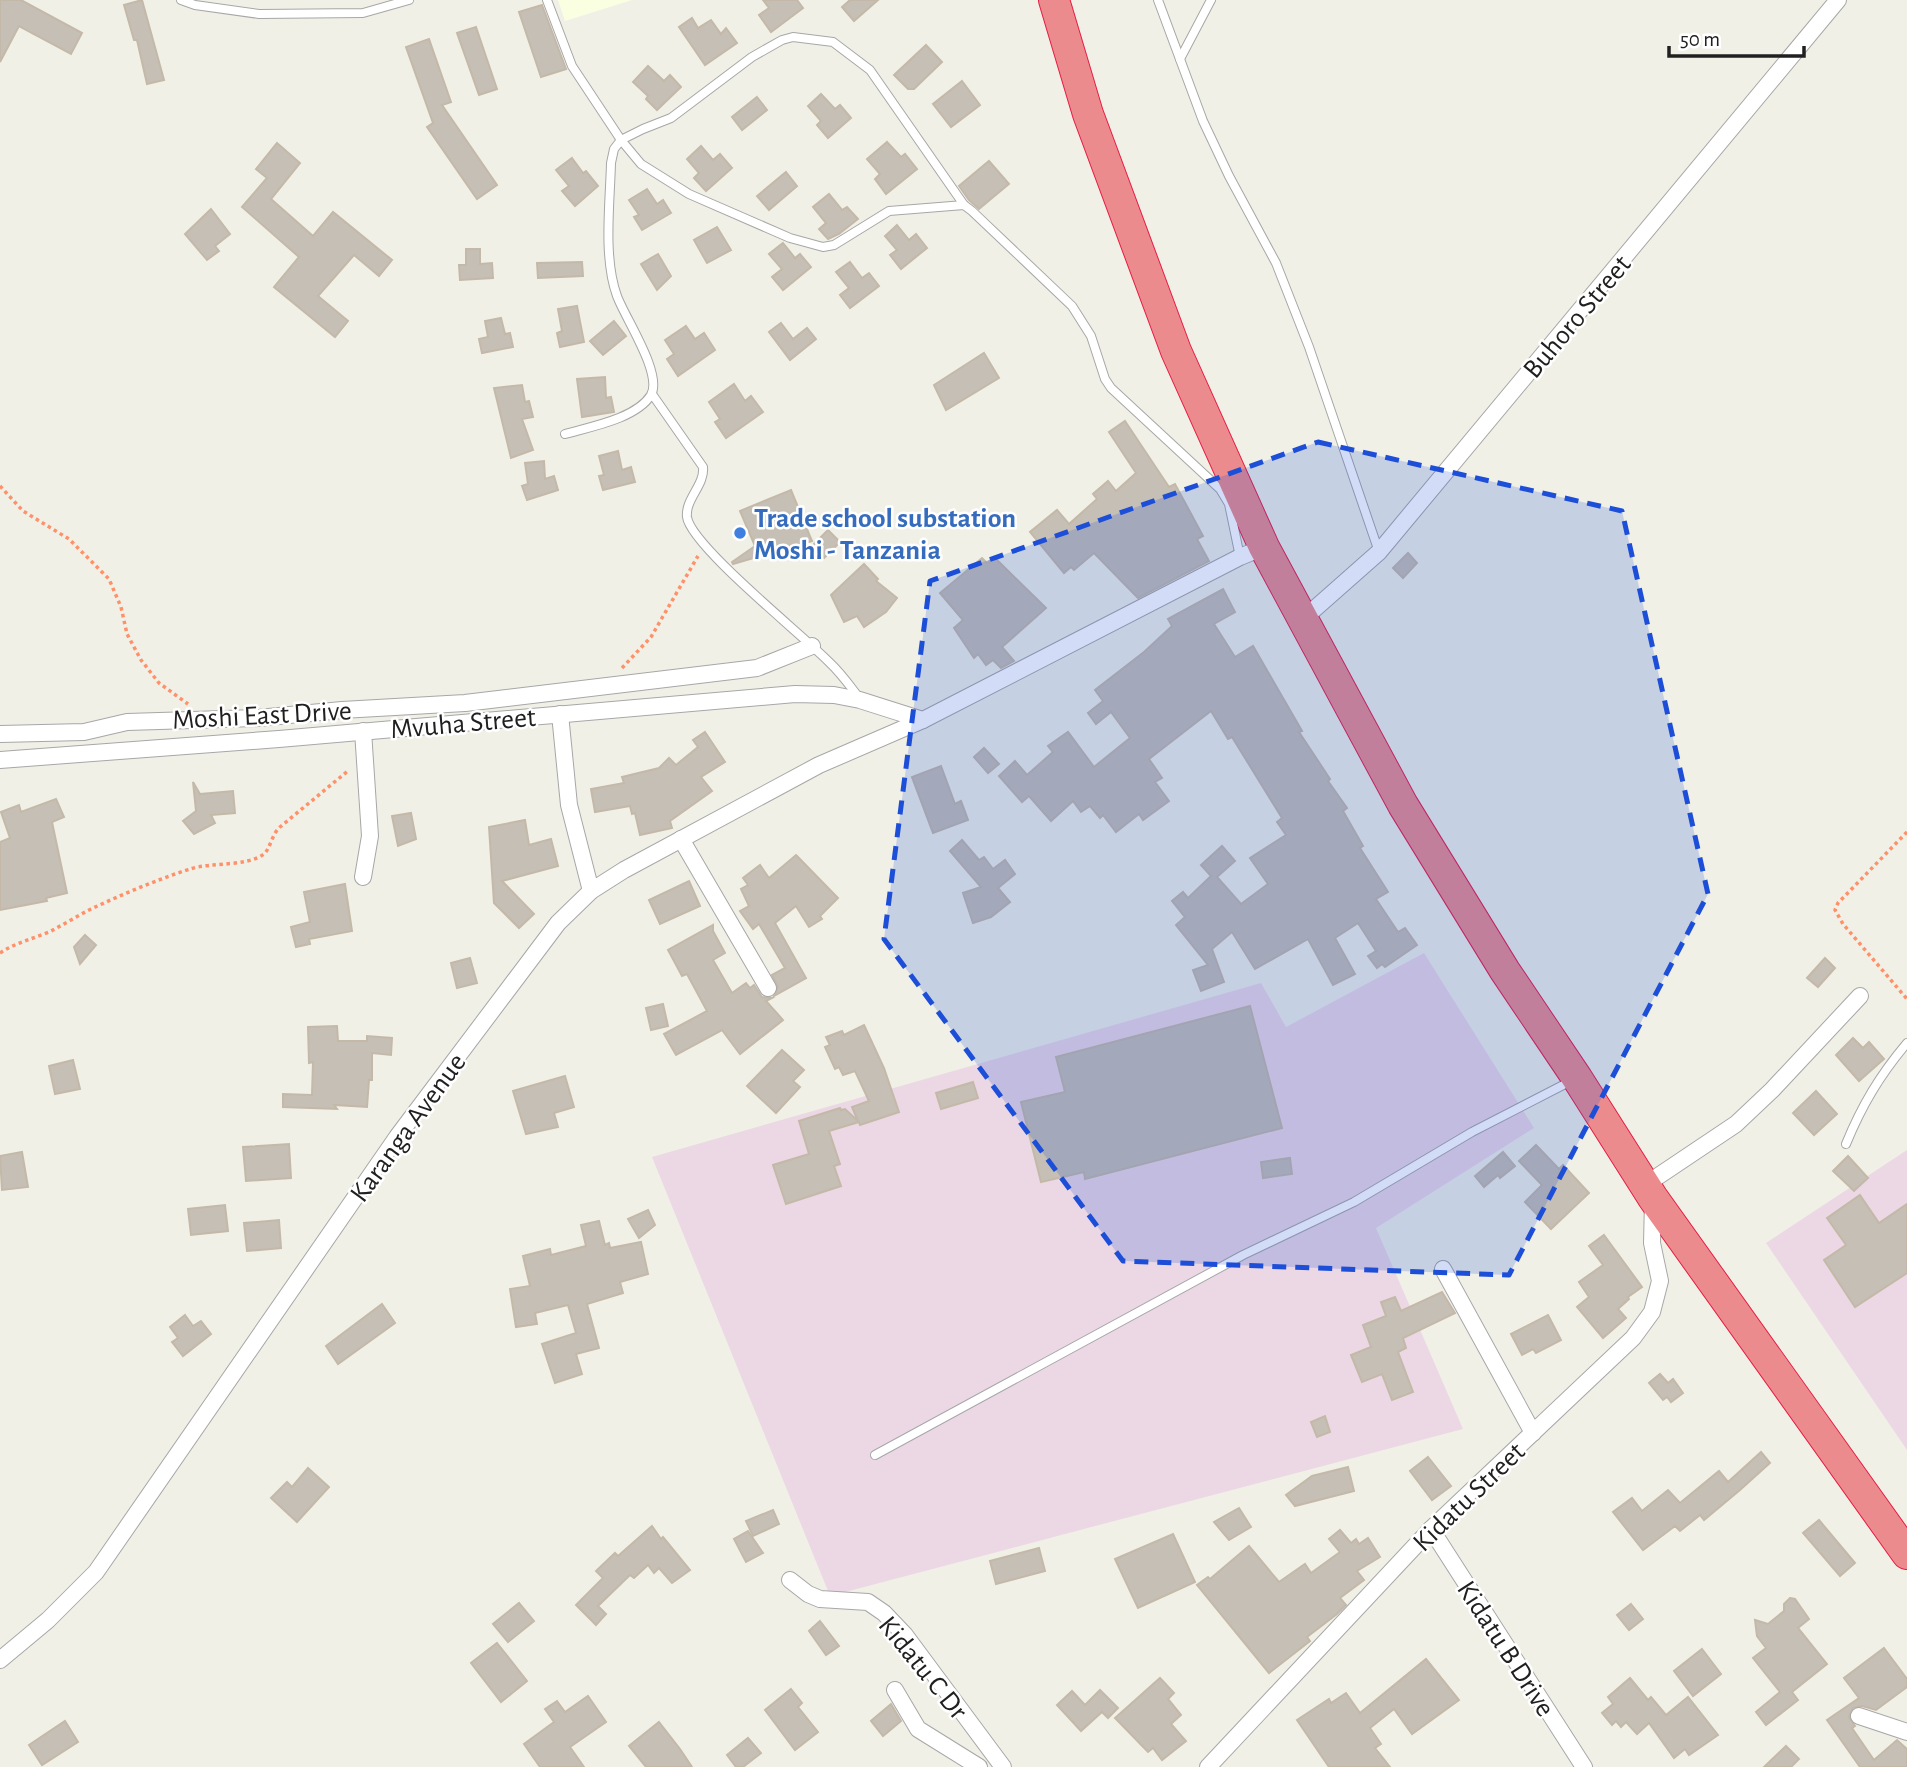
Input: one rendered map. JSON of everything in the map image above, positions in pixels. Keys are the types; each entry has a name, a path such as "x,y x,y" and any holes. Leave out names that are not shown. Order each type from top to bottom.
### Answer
{"highway":[{"path":"1054,0 1088,114 1252,552 1302,620 1403,805 1505,971 1577,1077 1649,1192 1907,1554"}],"street":[{"name":"Buhoro Street","path":"1302,620 1379,552 1838,0"},
{"name":"Karanga Avenue","path":"0,1660 48,1620 96,1572 397,1137 558,923 592,891 624,870 819,765 923,720 1252,552"},
{"name":"Moshi East Drive","path":"0,734 84,732 127,722 258,718 465,703 757,668 812,646"},
{"name":"Mvuha Street","path":"0,760 795,694 834,695 860,700 923,720"},
{"path":"560,713 569,805 592,891"},
{"path":"363,731 370,836 363,877"},
{"path":"681,839 768,988"},
{"path":"1649,1192 1736,1124 1772,1090 1860,996"},
{"name":"Kidatu Street","path":"1208,1767 1431,1529 1633,1338 1653,1312 1660,1281 1652,1243 1649,1192"},
{"path":"1443,1269 1533,1433"},
{"name":"Kidatu B Drive","path":"1431,1529 1584,1767"},
{"name":"Kidatu C Dr","path":"790,1580 808,1594 820,1599 868,1602 884,1613 905,1635 1003,1767"},
{"path":"895,1690 918,1729 979,1767"},
{"path":"1859,1716 1907,1732"}],"lane":[{"path":"181,0 195,5 259,14 363,13 409,0"},
{"path":"547,0 572,66 621,140 641,164 689,194 790,238 823,247 834,245 889,211 964,205"},
{"path":"1158,0 1219,154 1276,263 1309,346 1379,552"},
{"path":"1180,60 1211,0"},
{"path":"860,700 844,676 750,591 706,545 688,520 687,508 704,474 703,467 652,394 653,379 648,360 616,294 610,264 611,163 614,149 621,140 671,118 752,57 782,40 793,37 832,42 870,70 964,205 1072,306 1091,336 1105,379 1111,388 1220,489 1252,552"},
{"path":"565,434 617,419 638,407 652,394"},
{"path":"1846,1144 1861,1108 1886,1068 1907,1043"},
{"path":"875,1455 1243,1255 1354,1202 1472,1132 1577,1077"}],"path":[{"path":"0,486 23,512 69,539 109,579 121,607 127,634 141,660 159,683 207,719"},
{"path":"603,687 651,637 706,545"},
{"path":"0,953 152,882 194,867 239,862 261,856 267,851 279,827 363,758"},
{"path":"1907,832 1835,909 1843,924 1907,999"}],"highlighted area":[{"path":"1318,442 1622,511 1708,894 1509,1275 1123,1261 884,939 930,581"}],"shaded area":[{"path":"558,0 632,0 565,21"},
{"path":"1424,953 1534,1128 1376,1228 1463,1429 830,1596 652,1157 1261,983 1286,1027"},
{"path":"1907,1150 1907,1450 1766,1243"}],"building":[{"path":"0,0 21,0 82,33 71,54 19,26 0,62"},
{"path":"142,0 164,80 147,84 137,40 134,40 124,5"},
{"path":"763,0 797,0 803,8 771,32 759,15 769,8"},
{"path":"850,0 878,0 854,21 842,7"},
{"path":"542,5 566,69 541,77 519,12"},
{"path":"692,18 698,28 711,20 721,34 726,28 737,43 705,65 679,27"},
{"path":"476,27 497,89 479,95 457,33"},
{"path":"429,39 451,102 442,105 497,185 477,199 427,127 433,123 406,47"},
{"path":"926,45 942,62 914,89 908,89 894,75"},
{"path":"648,66 664,81 670,75 681,87 657,110 646,99 648,96 633,82"},
{"path":"962,81 980,105 951,127 933,104"},
{"path":"821,94 835,109 840,105 851,118 828,138 817,125 821,121 808,106"},
{"path":"757,97 767,110 742,130 732,117"},
{"path":"887,142 901,157 905,154 917,169 886,194 875,179 880,174 867,159"},
{"path":"277,143 300,163 271,199 313,236 333,212 392,260 379,276 354,255 318,296 348,321 335,337 274,287 299,257 242,207 267,178 256,169"},
{"path":"701,146 713,160 720,154 732,168 706,191 694,178 699,173 687,159"},
{"path":"572,158 583,173 586,171 598,186 575,206 562,191 569,186 556,170"},
{"path":"989,161 1009,184 979,209 959,186"},
{"path":"786,172 797,186 769,210 757,196"},
{"path":"647,189 657,204 663,200 671,213 642,230 634,217 639,215 629,200"},
{"path":"829,194 842,210 847,207 858,219 828,239 819,229 826,223 813,207"},
{"path":"211,209 230,234 215,246 219,251 207,260 185,234"},
{"path":"897,225 909,240 916,234 927,248 901,269 890,255 897,250 885,236"},
{"path":"717,227 731,250 707,263 694,240"},
{"path":"783,243 795,258 800,254 811,267 783,290 772,277 782,269 769,254"},
{"path":"466,249 480,249 480,264 492,263 493,278 460,280 459,265 466,265"},
{"path":"658,254 671,276 657,290 641,264"},
{"path":"582,262 583,276 538,278 537,263"},
{"path":"850,262 862,278 869,273 879,286 850,308 840,295 849,288 836,272"},
{"path":"577,306 584,342 560,347 557,333 562,331 558,309"},
{"path":"501,318 505,334 510,333 513,347 482,353 479,339 488,337 485,321"},
{"path":"614,321 626,336 603,355 590,341"},
{"path":"781,323 793,339 807,328 816,339 790,360 769,332"},
{"path":"686,326 695,339 704,333 715,350 678,376 667,359 674,354 665,340"},
{"path":"984,353 999,378 946,410 934,385"},
{"path":"605,377 606,398 611,397 614,412 582,417 577,379"},
{"path":"734,384 745,401 751,396 763,412 726,438 715,422 720,419 709,402"},
{"path":"522,385 525,402 529,401 533,417 522,419 533,450 511,458 494,388"},
{"path":"1125,421 1169,487 1175,484 1203,536 1197,539 1209,561 1138,598 1094,553 1074,570 1071,567 1064,573 1030,532 1057,510 1069,524 1097,499 1093,494 1108,481 1116,491 1136,473 1109,432"},
{"path":"618,451 622,470 631,467 635,482 603,490 599,476 604,475 599,456"},
{"path":"544,461 545,479 554,476 558,490 527,500 522,486 528,484 525,463"},
{"path":"791,490 812,541 733,564 732,562 755,546 740,511"},
{"path":"828,530 840,542 824,558 812,546"},
{"path":"1408,553 1417,563 1403,578 1393,568"},
{"path":"994,557 1046,608 1002,647 1014,661 1001,668 993,660 986,665 978,654 974,658 954,628 963,620 940,593 982,558 987,563"},
{"path":"864,564 878,579 876,581 897,598 886,612 864,627 857,616 844,622 831,595"},
{"path":"1223,589 1235,612 1214,624 1235,657 1253,646 1302,731 1299,732 1347,808 1343,811 1363,846 1360,848 1388,892 1376,899 1398,932 1405,928 1417,945 1385,967 1382,964 1377,968 1368,956 1376,951 1358,923 1335,938 1355,974 1333,985 1308,939 1255,969 1232,932 1212,949 1224,982 1201,991 1193,970 1208,965 1176,925 1185,917 1172,901 1183,892 1188,898 1211,876 1201,865 1222,846 1235,861 1217,877 1241,904 1268,884 1250,858 1286,835 1277,822 1282,818 1232,737 1228,739 1211,711 1149,759 1162,778 1155,782 1169,801 1143,820 1139,814 1116,832 1103,815 1100,818 1090,806 1081,812 1073,801 1051,821 1029,796 1022,802 999,776 1015,761 1027,775 1053,752 1048,746 1068,732 1094,767 1130,738 1111,712 1096,724 1088,713 1103,701 1095,690 1172,626 1168,619"},
{"path":"705,732 725,762 701,777 712,791 670,821 672,828 640,835 635,813 632,814 630,806 595,812 591,789 624,783 622,777 659,768 669,758 676,765 698,747 693,740"},
{"path":"984,748 999,764 988,773 974,757"},
{"path":"941,766 955,804 961,801 968,820 933,833 912,777"},
{"path":"193,782 200,794 233,791 235,813 211,815 215,823 194,834 183,821 196,811"},
{"path":"56,799 64,817 52,822 67,893 46,898 47,901 0,910 0,842 10,838 1,812 19,805 21,812"},
{"path":"411,813 416,839 398,846 392,816"},
{"path":"525,820 529,845 551,839 558,866 502,881 534,914 519,928 494,903 489,827"},
{"path":"962,840 979,860 984,857 993,869 1005,860 1015,874 998,888 1010,902 991,917 973,923 963,893 981,887 950,851"},
{"path":"796,855 838,898 820,916 822,919 809,927 796,906 775,923 806,978 774,996 778,987 772,975 785,968 759,924 753,929 740,911 749,906 741,889 748,885 743,878 760,865 769,878"},
{"path":"689,881 700,906 660,924 649,900"},
{"path":"345,884 352,931 309,939 310,944 296,947 291,927 310,922 304,892"},
{"path":"713,925 713,931 725,953 713,960 732,993 746,983 750,988 754,985 762,997 772,998 766,1001 783,1020 740,1054 722,1030 676,1055 664,1034 707,1011 687,974 682,976 668,950"},
{"path":"85,935 96,945 80,964 74,947"},
{"path":"470,958 477,983 457,988 451,963"},
{"path":"1825,958 1835,968 1818,987 1807,978"},
{"path":"663,1004 668,1026 651,1030 646,1008"},
{"path":"1250,1006 1282,1128 1085,1179 1084,1172 1041,1182 1021,1102 1065,1092 1056,1057"},
{"path":"864,1025 884,1068 899,1112 860,1125 859,1122 829,1131 840,1164 834,1166 841,1186 786,1204 773,1165 809,1154 799,1121 840,1108 845,1109 858,1121 852,1107 869,1101 855,1071 843,1075 839,1067 835,1069 825,1047 830,1045 826,1037 842,1031 844,1035"},
{"path":"337,1026 338,1041 367,1041 367,1036 392,1038 391,1055 372,1053 372,1080 369,1080 367,1107 283,1107 283,1094 312,1095 313,1062 309,1063 308,1027"},
{"path":"1853,1038 1863,1048 1869,1042 1884,1059 1859,1081 1836,1055"},
{"path":"782,1050 804,1070 793,1081 800,1087 776,1113 747,1086"},
{"path":"73,1060 80,1089 55,1094 49,1066"},
{"path":"565,1076 574,1107 554,1113 558,1127 526,1134 513,1091"},
{"path":"973,1082 978,1098 941,1109 936,1093"},
{"path":"1816,1091 1837,1114 1814,1135 1793,1113"},
{"path":"289,1144 291,1178 246,1181 243,1147"},
{"path":"1536,1145 1559,1169 1563,1165 1589,1193 1551,1229 1525,1202 1542,1185 1519,1161"},
{"path":"22,1152 28,1187 2,1190 0,1156"},
{"path":"1503,1152 1515,1166 1484,1187 1475,1176"},
{"path":"1848,1156 1868,1178 1854,1191 1833,1171"},
{"path":"1290,1158 1292,1174 1263,1178 1261,1162"},
{"path":"1860,1195 1879,1223 1907,1204 1907,1273 1855,1307 1824,1260 1846,1245 1827,1218"},
{"path":"225,1205 228,1231 191,1235 188,1209"},
{"path":"648,1210 655,1225 639,1238 628,1219"},
{"path":"279,1220 281,1248 247,1251 244,1223"},
{"path":"599,1221 605,1245 609,1243 610,1248 641,1242 648,1274 620,1282 623,1293 587,1304 599,1348 576,1354 582,1374 555,1383 542,1344 576,1333 568,1305 535,1313 537,1324 516,1327 510,1289 530,1286 523,1256 550,1249 551,1255 586,1246 581,1225"},
{"path":"1604,1235 1642,1287 1618,1309 1626,1318 1603,1338 1577,1307 1589,1297 1579,1282 1603,1265 1589,1246"},
{"path":"1442,1292 1455,1313 1403,1338 1406,1348 1398,1352 1413,1392 1392,1400 1382,1374 1362,1382 1351,1355 1371,1347 1363,1325 1386,1316 1381,1302 1395,1297 1401,1311"},
{"path":"382,1304 395,1323 338,1364 326,1346"},
{"path":"185,1315 193,1326 201,1321 211,1334 183,1356 172,1342 178,1338 170,1327"},
{"path":"1548,1315 1561,1340 1536,1353 1533,1349 1522,1355 1511,1334"},
{"path":"1660,1374 1668,1383 1673,1379 1683,1393 1671,1402 1667,1397 1663,1400 1649,1383"},
{"path":"1325,1416 1330,1432 1317,1437 1311,1422"},
{"path":"1761,1452 1770,1463 1704,1520 1700,1515 1680,1531 1675,1526 1643,1550 1613,1512 1632,1498 1642,1511 1668,1490 1680,1503 1719,1471 1728,1482"},
{"path":"1428,1457 1451,1486 1432,1500 1410,1471"},
{"path":"1348,1467 1354,1491 1295,1506 1286,1495 1312,1476"},
{"path":"308,1468 329,1487 297,1522 271,1498 287,1482 292,1487"},
{"path":"1239,1508 1251,1527 1229,1540 1214,1522"},
{"path":"773,1510 779,1524 753,1536 746,1521"},
{"path":"1819,1520 1855,1563 1840,1576 1803,1533"},
{"path":"652,1526 690,1570 672,1583 659,1568 654,1573 648,1565 634,1578 630,1575 598,1606 606,1614 596,1625 576,1605 603,1578 596,1571 615,1553 618,1556"},
{"path":"1340,1530 1351,1543 1356,1539 1359,1544 1368,1538 1380,1557 1357,1571 1364,1580 1340,1598 1346,1605 1307,1637 1310,1641 1269,1673 1197,1585 1208,1577 1210,1579 1249,1546 1279,1582 1305,1564 1311,1573 1340,1552 1329,1539"},
{"path":"748,1531 763,1553 746,1562 734,1539"},
{"path":"1173,1534 1195,1582 1138,1608 1115,1559"},
{"path":"1039,1548 1045,1571 996,1584 990,1561"},
{"path":"1790,1598 1795,1599 1809,1619 1798,1628 1827,1664 1792,1692 1798,1700 1766,1725 1756,1712 1780,1692 1753,1658 1766,1648 1757,1636 1755,1620 1768,1624 1784,1611 1784,1604"},
{"path":"519,1603 534,1621 508,1642 493,1624"},
{"path":"1631,1604 1643,1619 1629,1630 1617,1615"},
{"path":"820,1621 839,1646 826,1655 809,1631"},
{"path":"497,1643 527,1681 501,1702 471,1663"},
{"path":"1884,1648 1907,1679 1907,1687 1876,1710 1862,1706 1853,1708 1849,1717 1855,1726 1852,1728 1874,1760 1897,1740 1907,1749 1907,1767 1860,1767 1827,1720 1859,1698 1844,1678"},
{"path":"1702,1649 1721,1674 1693,1696 1674,1671"},
{"path":"1426,1659 1459,1700 1412,1734 1394,1709 1370,1728 1381,1744 1375,1748 1390,1767 1329,1767 1297,1720 1329,1699 1331,1703 1346,1693 1360,1713"},
{"path":"1160,1678 1174,1693 1168,1699 1181,1715 1171,1724 1186,1741 1162,1760 1153,1748 1148,1752 1115,1718"},
{"path":"1630,1678 1648,1700 1651,1697 1666,1715 1688,1697 1718,1735 1689,1755 1685,1749 1674,1758 1649,1723 1637,1734 1626,1722 1621,1727 1616,1721 1612,1725 1602,1713 1613,1704 1608,1697"},
{"path":"791,1689 802,1703 798,1707 818,1732 795,1750 765,1710"},
{"path":"1100,1690 1118,1708 1108,1718 1102,1712 1081,1731 1057,1705 1072,1691 1085,1705"},
{"path":"588,1696 606,1722 570,1747 584,1767 540,1767 524,1744 554,1722 545,1709 557,1701 565,1712"},
{"path":"891,1704 901,1721 883,1736 871,1721"},
{"path":"65,1721 78,1742 42,1765 29,1745"},
{"path":"659,1722 692,1767 646,1767 629,1746"},
{"path":"748,1738 761,1753 743,1767 736,1767 727,1755"},
{"path":"1786,1746 1799,1759 1791,1767 1764,1767"}],"place":[{"name":"Trade school substation Moshi - Tanzania","path":"740,533"}]}
